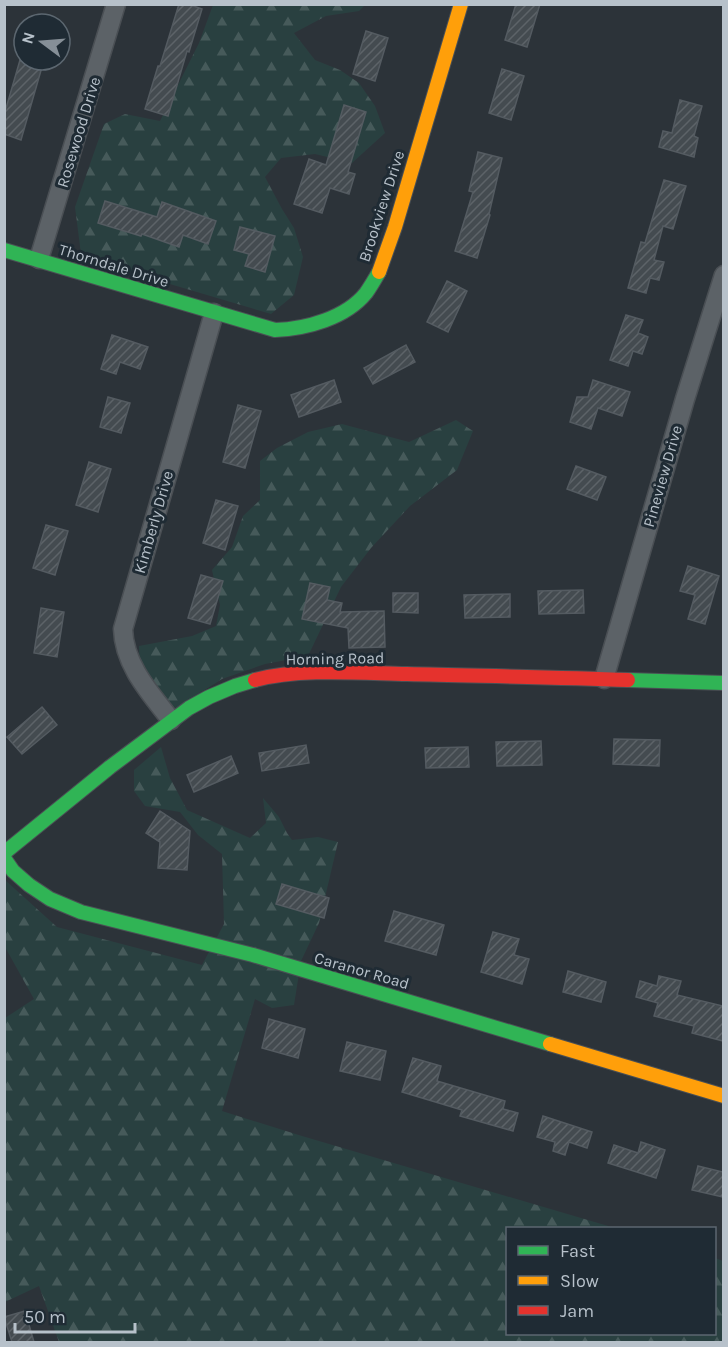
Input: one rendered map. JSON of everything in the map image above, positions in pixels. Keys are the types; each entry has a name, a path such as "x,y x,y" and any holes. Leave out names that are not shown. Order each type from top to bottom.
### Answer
{"street":[{"name":"Rosewood Drive","path":"39,260 116,4"},
{"name":"Brookview Drive","path":"214,313 284,330 303,327 327,319 345,310 364,295 373,283 384,258 461,4"},
{"name":"Thorndale Drive","path":"4,250 214,313"},
{"name":"Pineview Drive","path":"604,679 681,410 723,275"},
{"name":"Kimberly Drive","path":"171,720 132,665 123,640 123,629 214,313"},
{"name":"Horning Road","path":"4,856 171,720 199,702 235,686 267,677 303,673 723,683"},
{"name":"Caranor Road","path":"4,856 13,871 29,885 50,899 72,909 253,955 723,1096"}],"green space":[{"path":"213,5 365,5 359,11 326,16 294,33 315,60 340,70 359,83 375,106 385,133 352,163 315,154 281,158 265,177 294,228 303,257 294,295 271,314 109,266 81,254 75,207 104,124 125,114 160,121 199,43"},
{"path":"456,420 473,431 457,470 410,506 371,548 341,587 308,656 265,664 222,679 176,708 140,679 139,646 192,636 216,626 220,605 212,570 232,547 243,516 260,500 260,461 277,448 308,432 342,424 409,442"},
{"path":"161,747 170,778 187,810 250,838 266,823 263,798 279,817 292,840 318,837 338,842 319,923 301,961 294,1005 272,1008 255,999 222,1111 612,1227 506,1227 506,1335 716,1335 716,1258 723,1261 723,1342 59,1342 39,1286 5,1302 5,1018 34,999 5,947 5,880 57,927 202,965 224,924 222,854 198,835 180,812 145,806 134,791 134,770"}],"building":[{"path":"179,4 188,4 202,9 168,116 145,109"},
{"path":"516,4 540,4 527,47 505,40"},
{"path":"366,31 388,38 375,81 353,74"},
{"path":"502,69 524,76 511,120 489,113"},
{"path":"17,72 41,72 21,140 4,134 4,115"},
{"path":"680,100 702,106 694,136 698,138 694,157 659,147 663,131 672,133"},
{"path":"344,105 366,112 348,172 355,174 349,194 330,188 322,213 294,204 309,159 326,165"},
{"path":"478,152 502,158 490,215 477,258 455,251 473,192 469,191"},
{"path":"664,180 686,186 673,229 663,226 654,260 664,262 659,280 650,278 646,293 628,288 641,242 645,243"},
{"path":"105,201 157,217 162,202 216,221 208,244 183,235 179,247 142,234 141,236 98,223"},
{"path":"240,227 275,236 265,272 245,266 249,254 234,250"},
{"path":"447,281 467,291 448,332 427,322"},
{"path":"626,315 643,320 638,333 648,337 642,354 633,351 628,366 610,360"},
{"path":"112,335 148,347 140,369 120,362 116,374 101,369"},
{"path":"406,345 415,362 373,384 364,368"},
{"path":"334,380 341,402 299,417 291,395"},
{"path":"593,380 630,392 622,416 598,408 591,429 570,422 577,397 588,397"},
{"path":"108,397 130,403 121,433 100,427"},
{"path":"238,405 261,411 245,468 223,462"},
{"path":"89,462 111,469 98,512 76,505"},
{"path":"576,466 606,477 597,500 567,489"},
{"path":"216,500 238,506 225,550 203,543"},
{"path":"46,525 68,531 55,575 33,568"},
{"path":"688,566 719,576 705,624 688,619 695,595 680,591"},
{"path":"201,575 223,581 210,624 188,618"},
{"path":"310,583 330,587 327,600 342,603 340,612 384,611 385,647 349,648 348,628 302,619"},
{"path":"583,590 584,613 539,614 538,591"},
{"path":"393,593 418,593 418,613 393,612"},
{"path":"510,594 510,617 465,618 464,595"},
{"path":"41,608 64,612 57,657 34,653"},
{"path":"42,707 57,725 22,754 7,737"},
{"path":"614,739 660,740 659,766 613,764"},
{"path":"541,741 542,765 497,766 496,742"},
{"path":"306,745 309,763 262,771 259,753"},
{"path":"468,747 469,767 426,768 425,748"},
{"path":"231,756 238,773 194,792 187,775"},
{"path":"160,811 190,831 187,870 158,868 160,842 146,833"},
{"path":"282,884 329,898 324,918 276,904"},
{"path":"394,911 444,925 436,955 385,941"},
{"path":"493,932 519,939 514,955 529,959 522,984 481,972"},
{"path":"568,971 606,982 601,1002 563,992"},
{"path":"659,976 681,981 677,995 723,1006 723,1041 692,1033 694,1026 654,1016 658,1003 636,997 640,981 657,986"},
{"path":"269,1019 305,1029 298,1058 262,1048"},
{"path":"347,1042 386,1051 380,1080 340,1071"},
{"path":"413,1058 441,1066 437,1081 505,1101 503,1109 518,1113 513,1131 460,1116 462,1110 402,1092"},
{"path":"543,1116 592,1132 587,1148 569,1142 565,1155 553,1151 555,1142 537,1137"},
{"path":"641,1142 665,1150 656,1178 608,1163 614,1145 638,1153"},
{"path":"698,1166 723,1172 723,1197 692,1190"},
{"path":"25,1311 34,1342 12,1342 4,1317"}],"traffic: fast":[{"path":"4,250 275,330 312,324 348,309 366,293 379,272"},
{"path":"4,853 110,767 189,708 209,697 255,680"},
{"path":"628,680 724,683"},
{"path":"4,858 13,871 29,885 50,899 81,912 253,955 550,1044"}],"traffic: slow":[{"path":"379,272 395,227 461,4"},
{"path":"550,1044 724,1096"}],"traffic: jam":[{"path":"255,680 291,674 330,672 628,680"}]}
